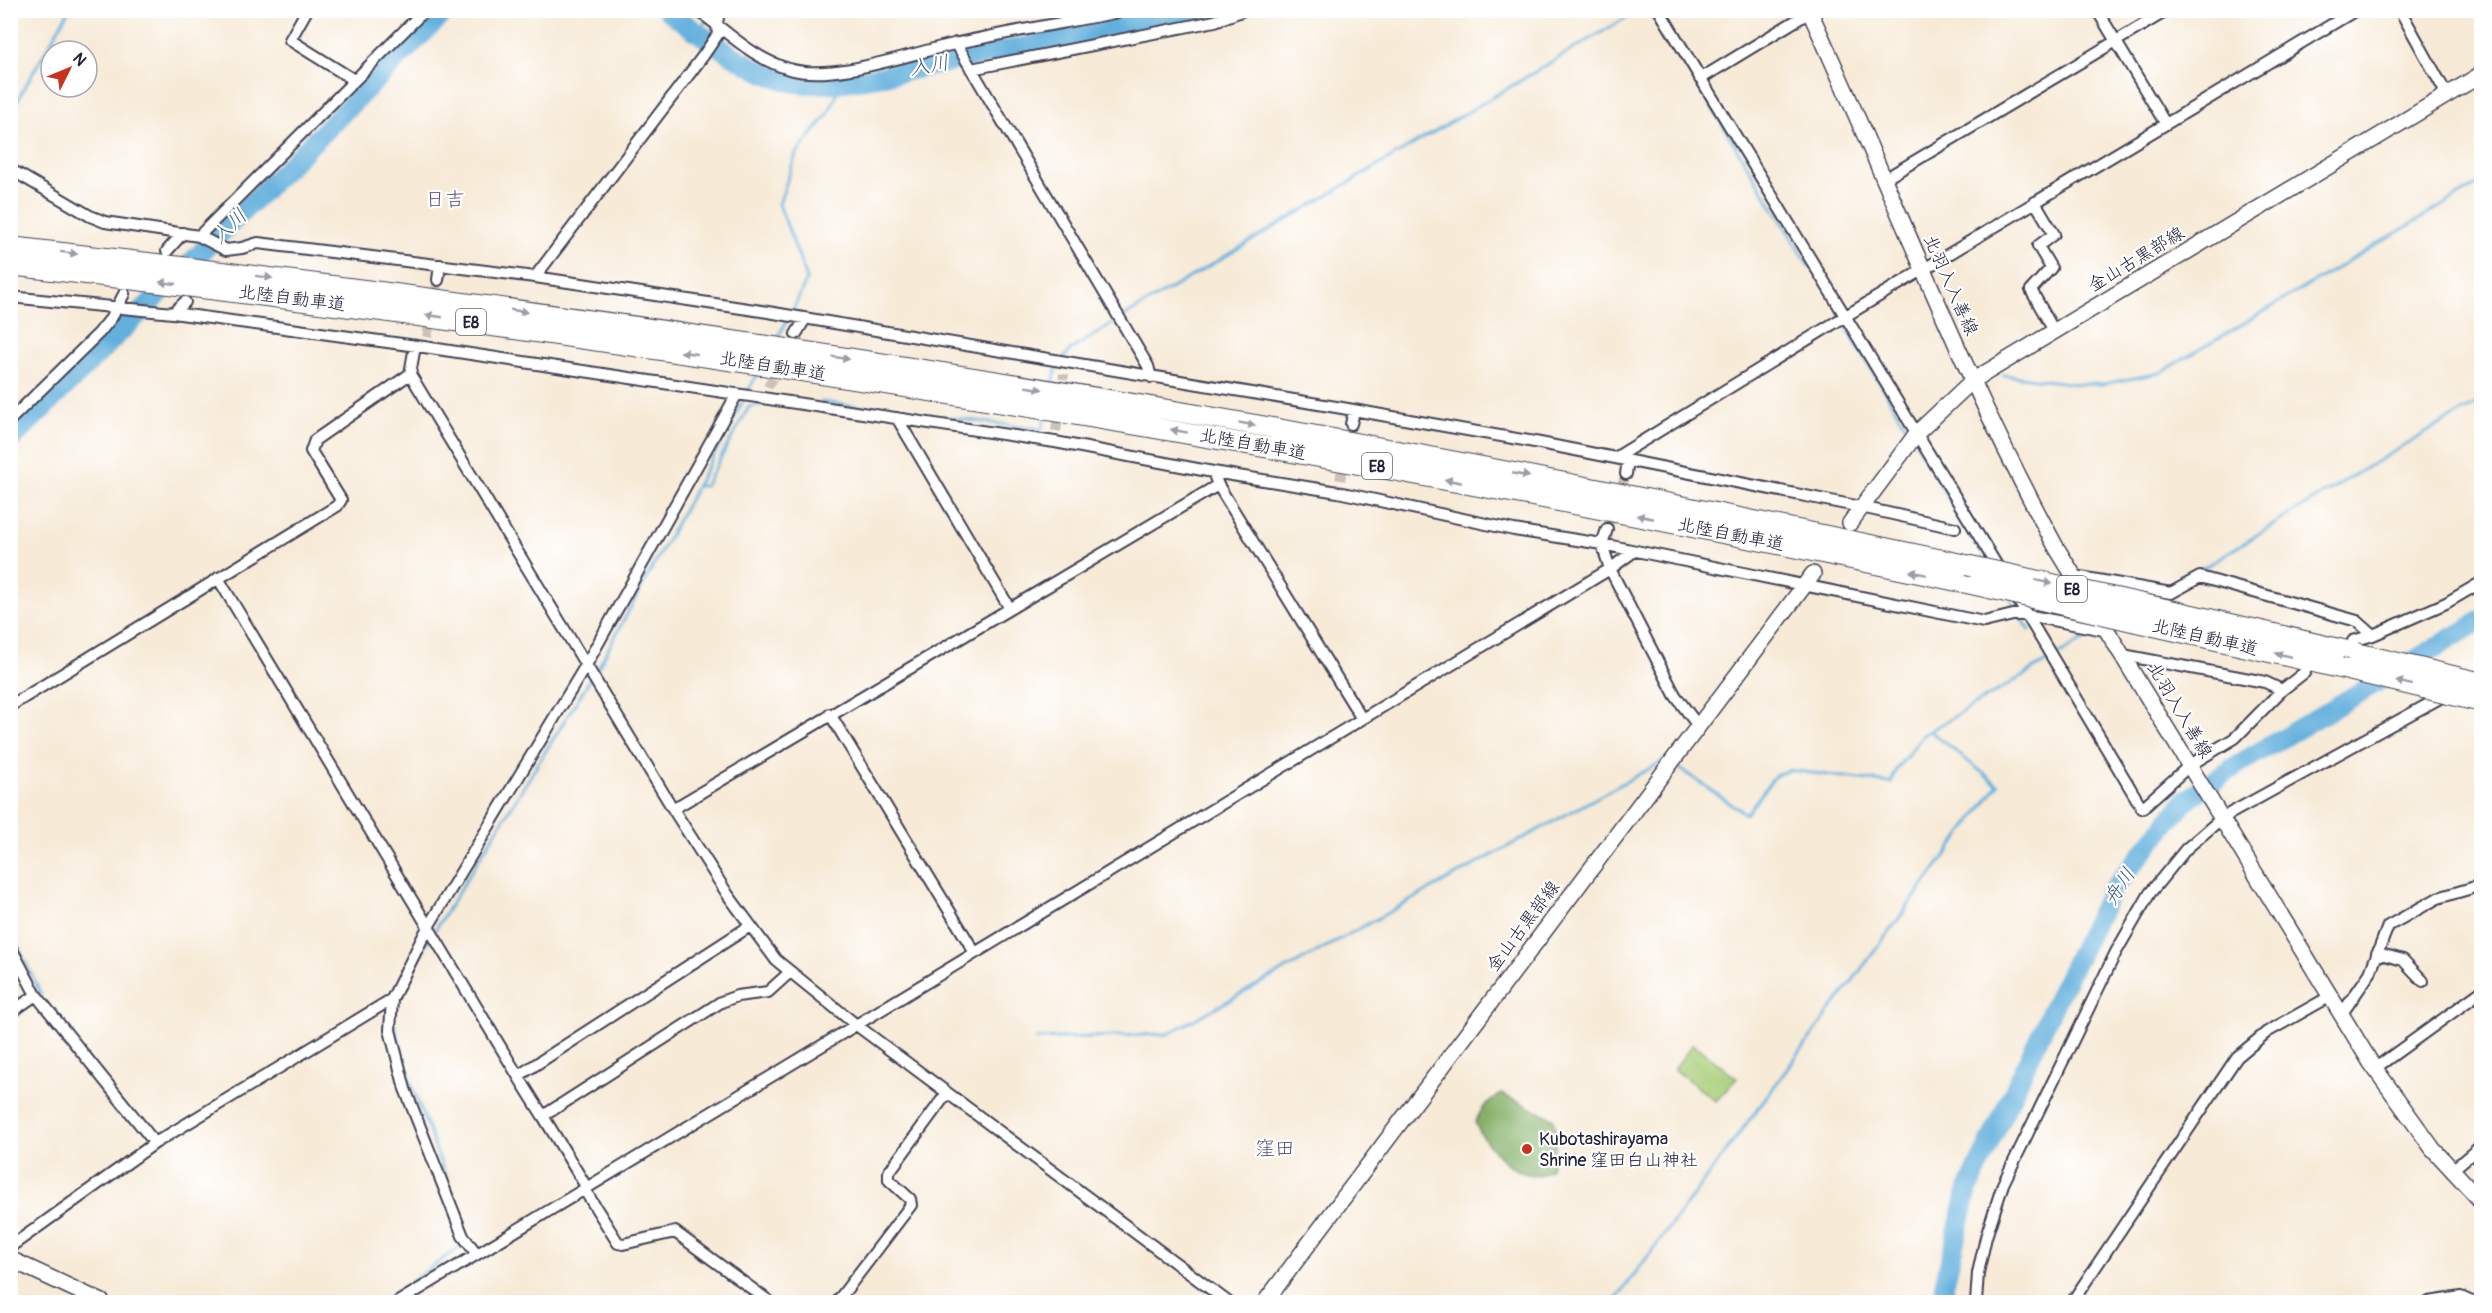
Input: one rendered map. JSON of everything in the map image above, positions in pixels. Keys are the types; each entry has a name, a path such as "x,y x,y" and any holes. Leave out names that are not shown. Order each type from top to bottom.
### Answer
{"highway":[{"name":"北陸自動車道","path":"10,247 163,257 206,269 416,296 751,353"},
{"name":"北陸自動車道","path":"10,265 143,280 189,294 413,314 751,353 785,349 1102,399 1353,443 1758,522 2179,612 2355,647 2481,683"},
{"name":"北陸自動車道","path":"785,349 1037,407 1361,463 1744,537 1976,585 2481,702"}],"main road":[{"name":"北羽入入善線","path":"1809,11 1972,381 2030,499 2374,1069 2403,1111 2451,1171 2481,1202"},
{"name":"金山古黒部線","path":"1850,523 1917,434 1972,381 2481,74"},
{"name":"金山古黒部線","path":"1265,1302 1808,579"},
{"path":"10,1259 102,1302"}],"street":[{"path":"307,10 290,40 354,81"},
{"path":"199,236 425,10"},
{"path":"697,10 717,29 764,60 790,69 823,73 1129,10"},
{"path":"535,277 703,56 717,29 719,10"},
{"path":"971,69 1215,21 1244,10"},
{"path":"1659,10 2142,808 2191,767 2235,738 2282,690 2305,672"},
{"path":"2097,10 2165,123"},
{"path":"1883,180 2168,10"},
{"path":"1615,458 1923,269 2356,10"},
{"path":"2400,10 2447,95"},
{"path":"1700,79 1809,11"},
{"path":"956,44 1148,366 1150,377"},
{"path":"10,169 90,216 105,222 199,236 226,250 258,243 535,277 805,319 1065,368 1150,377 1628,460 1955,528"},
{"path":"2035,202 2054,234 2038,246 2051,268 2031,291 2054,332"},
{"path":"163,257 183,233"},
{"path":"226,259 233,250"},
{"path":"438,280 440,265"},
{"path":"10,420 99,333 112,317 124,294"},
{"path":"173,313 189,294"},
{"path":"10,297 173,313 422,343 897,418 1056,436 1213,472 1338,492 1514,530 1602,544 1633,552 1808,579 1984,622 2013,615 2026,615 2109,631"},
{"path":"785,349 805,319"},
{"path":"10,706 338,506 341,500 311,451 315,440 410,374 422,343"},
{"path":"410,374 673,808 728,895 776,960 789,973 855,1024 1227,1302"},
{"path":"763,398 768,387"},
{"path":"477,1254 463,1236 405,1089 390,1030 392,999 428,927 586,665 736,394"},
{"path":"1351,424 1354,411"},
{"path":"897,418 1009,607"},
{"path":"1626,474 1628,460"},
{"path":"1213,472 1218,485 1362,719"},
{"path":"1338,492 1340,480"},
{"path":"673,808 1218,485"},
{"path":"1607,529 1602,544 1610,569 1675,695 1698,726"},
{"path":"398,1302 1610,569 1633,552"},
{"path":"2075,576 2171,593 2200,577 2357,621 2373,635"},
{"path":"218,578 618,1243 623,1244 675,1232 770,1302"},
{"path":"2355,647 2373,635 2446,603 2481,582"},
{"path":"2123,655 2265,682 2282,690"},
{"path":"1976,1302 1978,1273 1986,1237 2003,1184 2116,952 2150,893 2186,849 2222,818 2481,675"},
{"path":"830,714 975,952"},
{"path":"2341,1015 2370,973 2388,926 2438,898 2481,885"},
{"path":"518,1076 750,926"},
{"path":"10,946 36,995 155,1143"},
{"path":"2377,953 2403,960 2423,981"},
{"path":"543,1116 721,1002 737,996 768,993 789,973"},
{"path":"2374,1069 2481,991"},
{"path":"10,1013 36,995"},
{"path":"2072,1302 2237,1057 2268,1032 2329,997"},
{"path":"10,1247 155,1143 392,999"},
{"path":"837,1302 911,1204 910,1199 889,1180 889,1172 947,1093"},
{"path":"2451,1171 2481,1145"},
{"path":"2429,1302 2461,1297 2472,1302"}],"green space":[{"path":"1693,1044 1737,1078 1716,1101 1674,1069"},
{"path":"1501,1094 1553,1118 1557,1133 1551,1169 1538,1175 1519,1171 1500,1158 1485,1140 1475,1123 1485,1105"}],"waterway":[{"path":"10,113 69,10"},
{"name":"入川","path":"10,441 447,10"},
{"name":"入川","path":"667,10 747,64 782,79 815,84 855,81 1208,10"},
{"path":"699,33 711,10"},
{"path":"1063,359 1070,350 1135,310 1639,10"},
{"path":"1652,10 1809,266"},
{"path":"792,312 807,279 779,204 796,154 828,114 843,81"},
{"path":"2003,375 2077,384 2103,384 2160,373 2482,182"},
{"path":"776,341 788,318"},
{"path":"1848,331 1910,433"},
{"path":"1053,383 1059,364"},
{"path":"747,393 758,373"},
{"path":"595,673 744,399"},
{"path":"2177,584 2354,475 2482,400"},
{"path":"821,402 1042,429 1045,416"},
{"path":"696,486 705,486 749,407 767,403"},
{"path":"1916,444 1987,562"},
{"path":"2011,601 2018,613"},
{"path":"2022,619 2030,630"},
{"name":"舟川","path":"1945,1302 1944,1285 1968,1189 2063,986 2111,891 2185,801 2237,765 2482,620"},
{"path":"1676,766 1746,814 1776,775 1789,770 1891,783 1896,770 1923,735 2097,632"},
{"path":"435,930 591,678"},
{"path":"1614,1302 1998,785 1930,731"},
{"path":"1036,1039 1168,1034 1665,760"},
{"path":"10,931 41,994"},
{"path":"409,977 431,935"},
{"path":"396,1008 406,983"},
{"path":"10,1020 21,1012"},
{"path":"395,1026 411,1083 454,1199"},
{"path":"383,1302 464,1244"}],"tunnel":[{"path":"427,337 438,280"},
{"path":"768,387 779,366"},
{"path":"1061,394 1064,374"},
{"path":"1056,431 1059,410"},
{"path":"1340,480 1351,424"},
{"path":"1607,529 1626,474"}],"place":[{"name":"Kubotashirayama Shrine 窪田白山神社","path":"1527,1149"}],"district":[{"name":"日吉","path":"445,199"},
{"name":"窪田","path":"1275,1148"}]}
